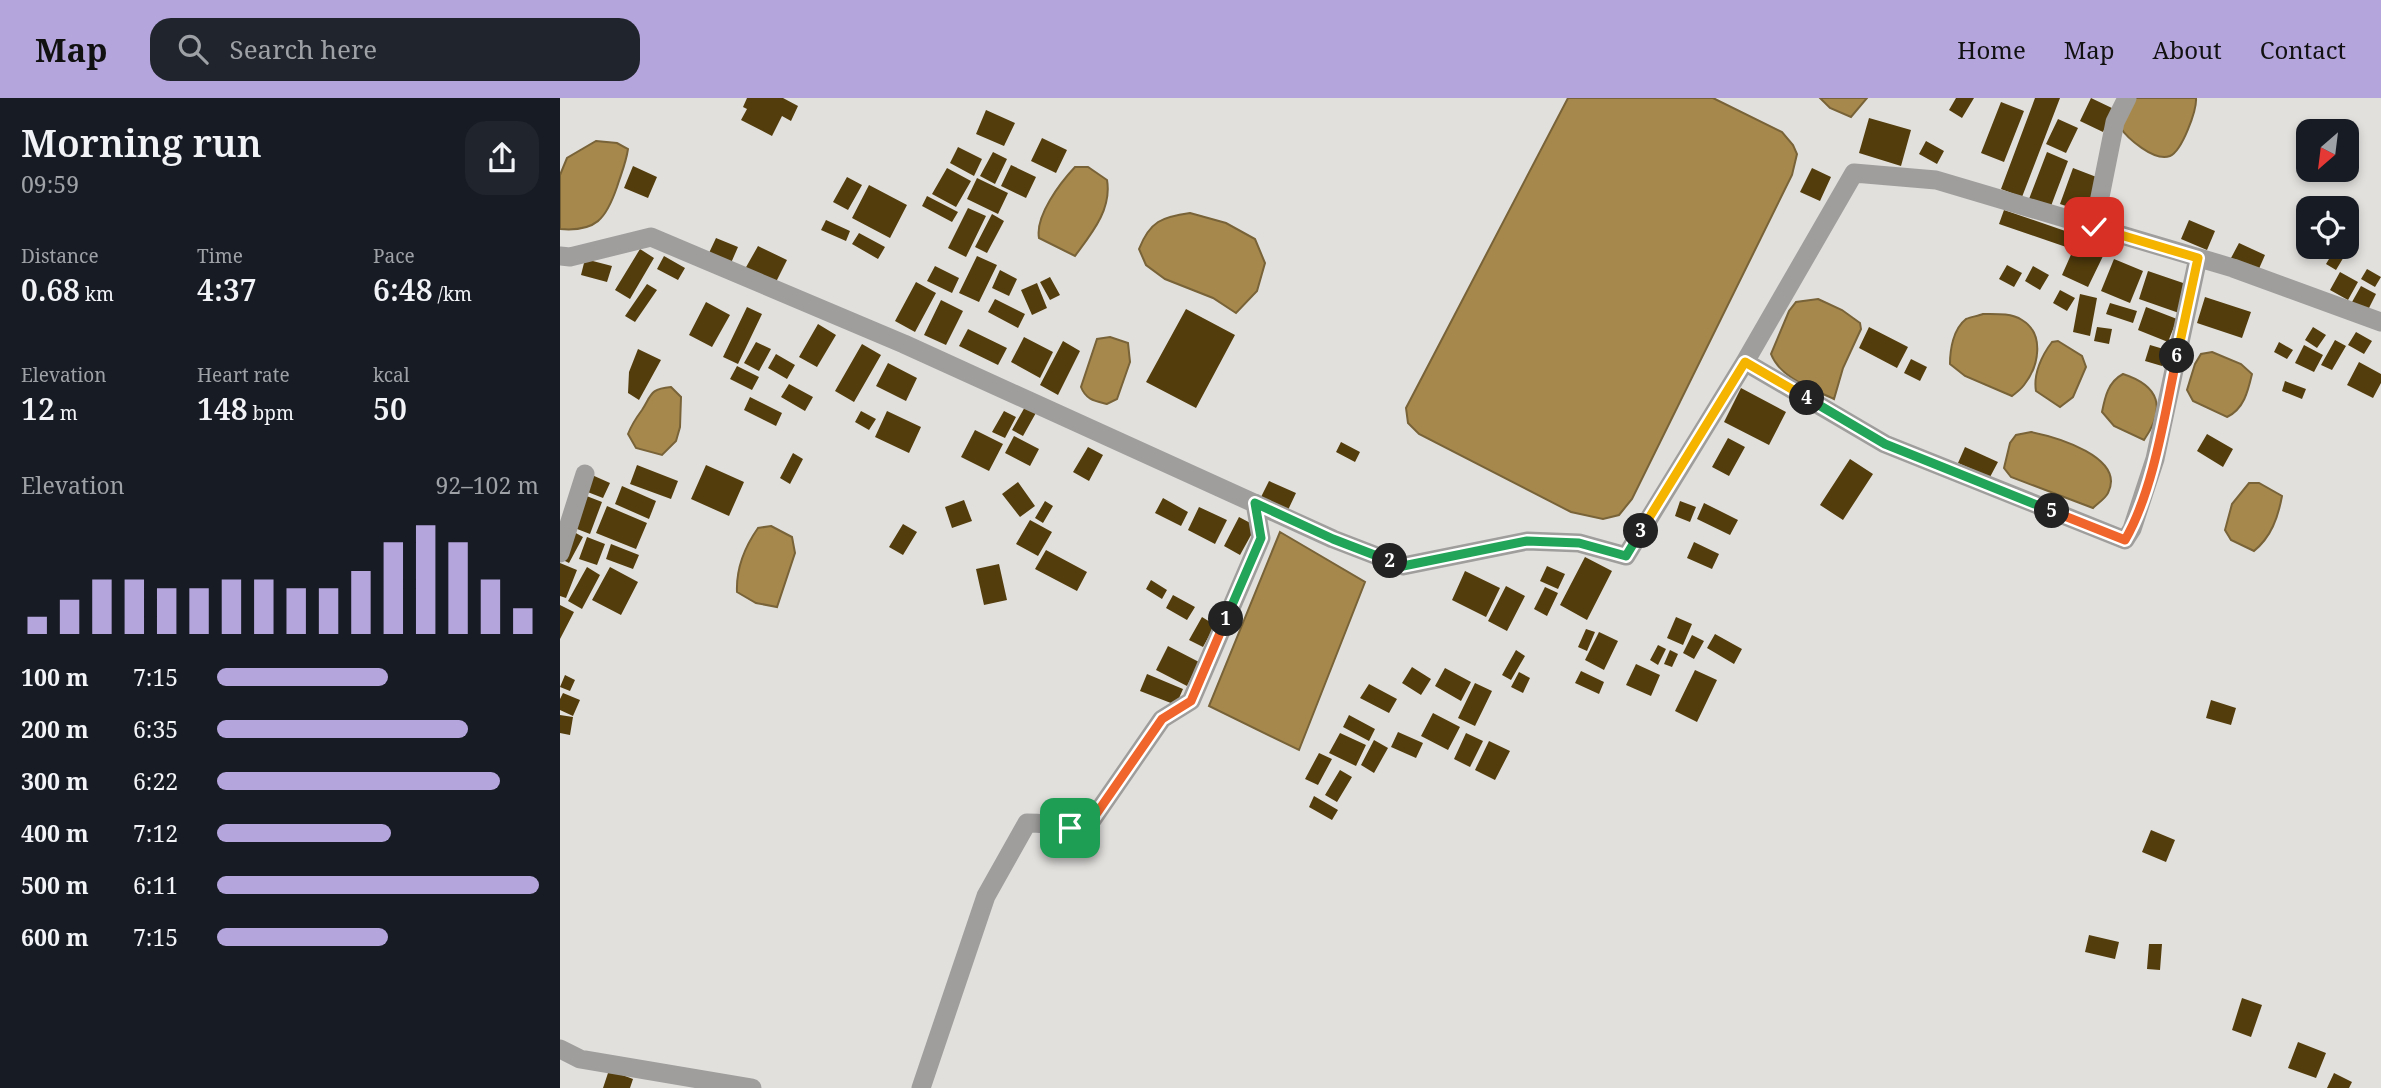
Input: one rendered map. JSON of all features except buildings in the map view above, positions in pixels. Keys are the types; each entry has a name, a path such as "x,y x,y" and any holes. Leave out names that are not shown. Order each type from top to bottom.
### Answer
{"street":[{"path":"2094,227 2115,122 2127,98"},
{"path":"560,256 570,257 651,237 904,344 1333,539 1403,566 1527,541 1579,543 1626,556 1745,362 1854,173 1936,180 2198,258 2381,322"},
{"path":"1745,362 1885,444 2125,540 2132,529 2155,459 2198,258"},
{"path":"560,553 585,474"},
{"path":"921,1088 986,896 1027,823 1070,828 1090,823 1162,719 1191,701 1261,538 1255,503"},
{"path":"560,1049 580,1059 752,1088"}],"shaded area":[{"path":"1568,98 1713,98 1782,132 1797,154 1792,175 1632,499 1619,515 1603,519 1571,512 1419,434 1408,423 1406,408"},
{"path":"1820,98 1867,98 1851,117 1830,108"},
{"path":"2133,98 2196,98 2188,130 2175,153 2164,157 2156,156 2135,143 2120,127"},
{"path":"596,141 617,143 628,149 613,198 598,221 583,228 560,229 560,175 567,158"},
{"path":"1075,167 1088,167 1107,180 1108,191 1104,211 1075,256 1039,238 1039,229 1050,200"},
{"path":"1190,213 1226,223 1255,239 1265,263 1257,291 1236,313 1213,298 1165,279 1146,265 1139,249 1153,226 1172,216"},
{"path":"1818,299 1842,310 1860,323 1861,329 1843,368 1834,399 1789,376 1771,354 1789,311 1796,302"},
{"path":"1983,314 2013,316 2022,320 2034,333 2037,351 2033,369 2024,385 2012,396 1965,376 1950,364 1958,328 1966,319"},
{"path":"1110,337 1128,343 1130,362 1117,399 1107,404 1088,397 1081,387 1097,339"},
{"path":"2058,341 2082,356 2086,367 2073,397 2060,407 2036,391 2035,385 2042,359 2052,342"},
{"path":"2212,352 2241,364 2252,374 2241,404 2227,417 2193,401 2187,390 2201,354"},
{"path":"2123,374 2145,385 2156,400 2155,418 2144,440 2114,426 2102,412 2106,395"},
{"path":"671,387 681,397 680,427 676,441 662,455 636,448 628,434 634,421 652,393"},
{"path":"2031,432 2071,444 2098,459 2107,469 2111,480 2105,497 2093,508 2011,477 2004,468 2010,443 2016,435"},
{"path":"2249,483 2259,483 2282,496 2273,526 2265,540 2254,551 2231,540 2225,530 2232,504"},
{"path":"771,526 792,537 795,553 777,607 756,603 737,592 740,566 749,543 758,528"},
{"path":"1280,532 1365,582 1299,750 1209,706"}],"route":[{"path":"1070,828 1090,823 1162,719 1191,701 1261,538 1255,503 1333,539 1403,566 1527,541 1579,543 1626,556 1745,362 1885,444 2125,540 2132,529 2155,459 2198,258 2094,227"}]}
